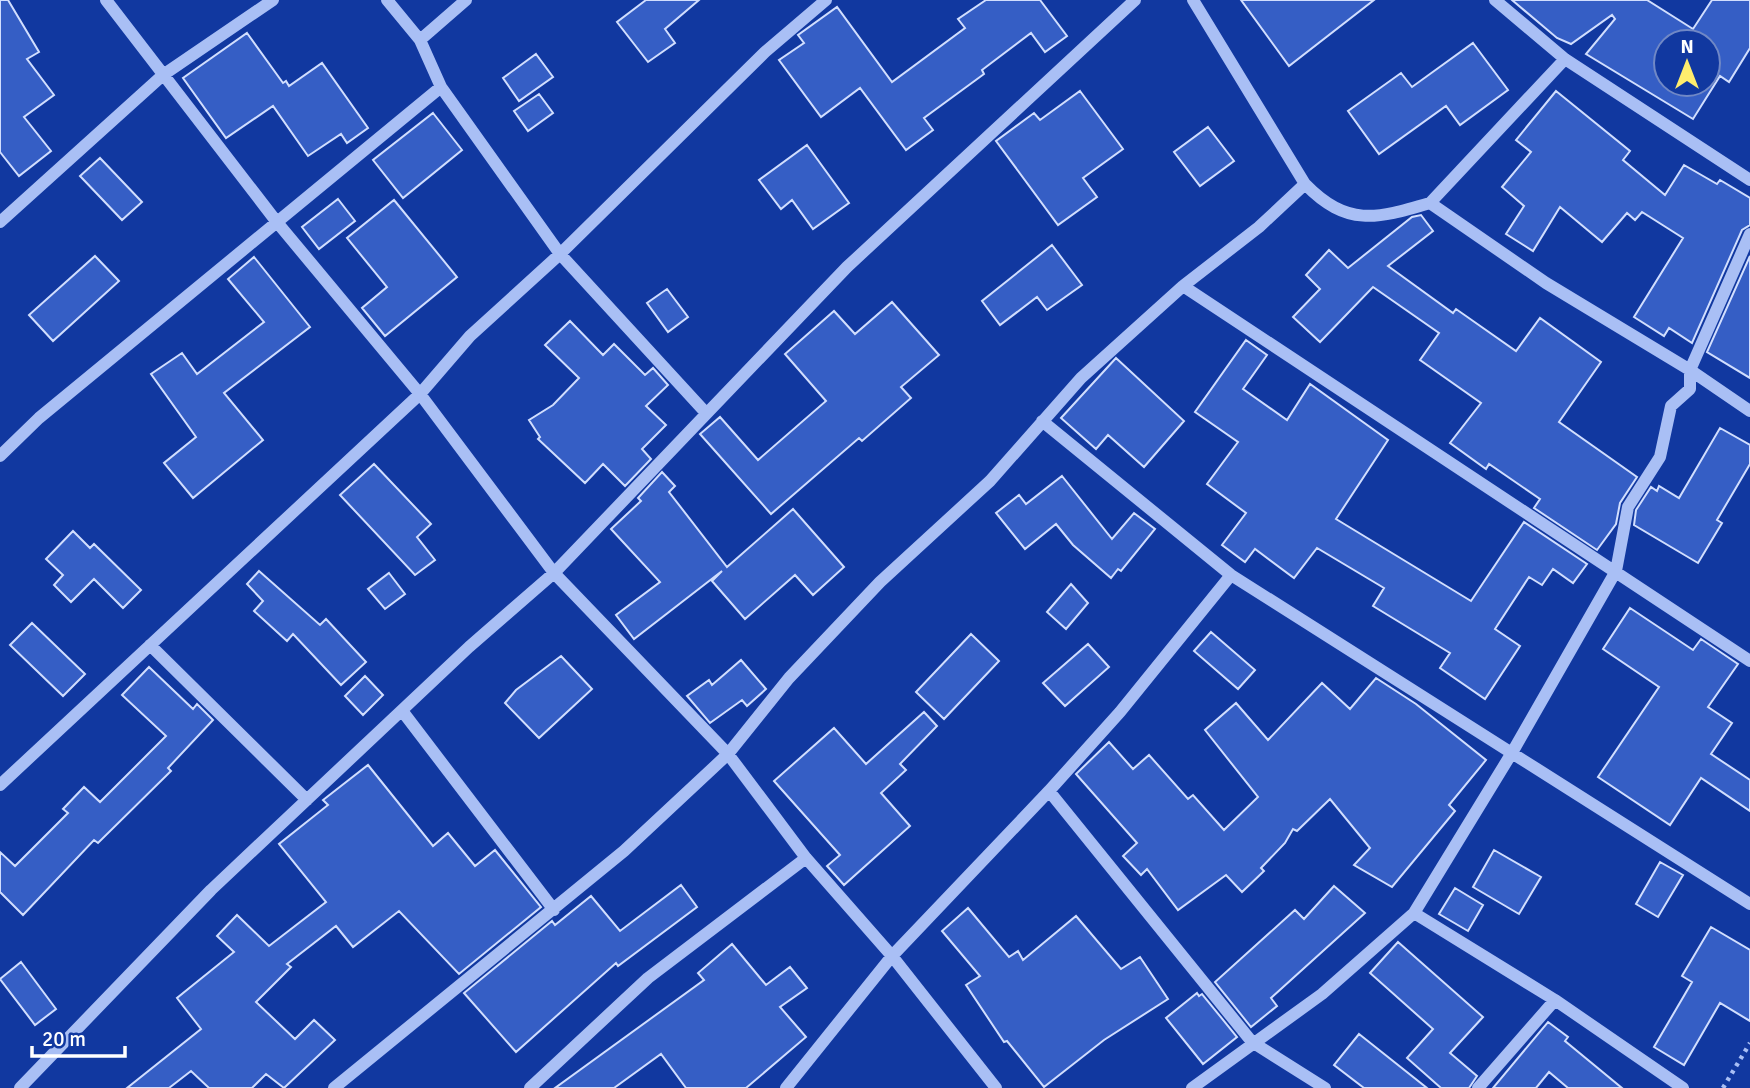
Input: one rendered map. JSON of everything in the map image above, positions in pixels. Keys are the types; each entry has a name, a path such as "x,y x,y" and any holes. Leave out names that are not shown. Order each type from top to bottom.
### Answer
{"street":[{"path":"106,0 276,221 420,394 554,573 728,754 806,858 892,956 996,1088"},
{"path":"0,222 163,75 273,0"},
{"path":"387,0 420,40 441,87 560,254 706,414"},
{"path":"420,40 466,0"},
{"path":"0,785 420,394 470,336 560,254 765,52 826,0"},
{"path":"20,1088 211,890 403,712 468,647 554,573 847,267 1135,0"},
{"path":"1194,0 1305,184 1325,204 1341,213 1394,214 1430,203 1565,59"},
{"path":"1496,0 1565,59 1750,180"},
{"path":"0,456 39,418 441,87"},
{"path":"334,1088 365,1059 554,910 624,851 728,754 789,678 880,582 990,481 1081,378 1183,286 1259,227 1305,184"},
{"path":"1430,203 1546,283 1690,370 1750,411"},
{"path":"1192,1088 1252,1042 1322,994 1414,913 1513,751 1616,571 1628,507 1660,457 1671,406 1690,389 1690,370 1750,233"},
{"path":"1183,286 1750,661"},
{"path":"1042,421 1231,575 1513,751 1750,904"},
{"path":"786,1088 892,956 1049,792 1120,712 1231,575"},
{"path":"150,645 307,800"},
{"path":"403,712 554,910"},
{"path":"1049,792 1252,1042 1325,1088"},
{"path":"530,1088 648,978 806,858"},
{"path":"1414,913 1555,1000 1683,1088"},
{"path":"1479,1088 1555,1000"}],"path":[{"path":"1723,1088 1750,1043"}],"building":[{"path":"0,0 8,0 39,52 27,59 54,95 24,117 51,151 19,176 0,152"},
{"path":"646,0 699,0 665,29 675,43 648,62 617,22"},
{"path":"986,0 1040,0 1067,36 1045,52 1031,33 982,70 984,74 924,118 933,130 906,150 860,88 821,117 779,60 804,43 798,35 837,7 892,82 965,28 958,19"},
{"path":"1241,0 1374,0 1289,66"},
{"path":"1512,0 1647,0 1691,28 1652,28 1652,94 1586,54 1615,19 1612,15 1571,44 1557,38"},
{"path":"1712,0 1750,0 1750,48 1729,82 1722,77 1722,28 1694,28"},
{"path":"247,33 283,83 286,81 289,86 322,63 368,128 347,143 341,134 308,156 273,106 226,138 183,78"},
{"path":"1473,43 1508,90 1460,125 1446,106 1379,154 1348,111 1401,73 1412,87"},
{"path":"536,54 553,77 519,101 503,78"},
{"path":"1080,91 1123,149 1083,178 1097,197 1058,225 996,141 1034,113 1040,120"},
{"path":"1556,91 1630,151 1623,160 1665,195 1684,165 1717,184 1720,180 1750,198 1750,225 1742,230 1692,343 1669,328 1664,336 1634,317 1683,238 1642,212 1635,220 1627,213 1602,242 1560,207 1533,251 1506,234 1524,206 1502,187 1531,152 1516,140"},
{"path":"539,94 553,113 528,131 514,111"},
{"path":"1658,98 1706,98 1693,119"},
{"path":"433,113 462,150 403,198 373,160"},
{"path":"1208,127 1234,161 1200,186 1174,152"},
{"path":"807,145 849,203 813,229 792,200 781,209 759,180"},
{"path":"100,158 142,202 122,220 80,176"},
{"path":"338,199 355,221 319,249 302,227"},
{"path":"394,200 457,277 385,336 362,308 387,287 347,238"},
{"path":"1421,215 1433,231 1388,266 1453,313 1456,309 1516,351 1540,318 1601,362 1559,422 1637,477 1620,503 1616,524 1597,550 1534,508 1540,499 1489,464 1486,469 1450,443 1481,403 1420,360 1439,333 1373,287 1320,342 1293,317 1320,289 1306,275 1329,250 1348,268 1412,217"},
{"path":"1052,245 1082,285 1047,310 1037,297 1000,325 982,301"},
{"path":"95,256 119,281 53,341 29,315"},
{"path":"1750,256 1750,378 1707,352"},
{"path":"254,257 310,327 224,393 263,440 193,498 164,463 196,437 151,374 182,353 197,374 264,322 228,279"},
{"path":"667,289 688,317 668,332 647,303"},
{"path":"892,302 939,355 901,387 911,398 862,441 859,438 771,514 700,434 720,417 758,460 826,401 785,354 834,311 855,334"},
{"path":"570,321 603,355 614,344 645,375 653,368 668,385 646,406 666,425 642,449 651,459 625,486 603,464 585,483 538,439 540,437 529,420 553,405 579,378 545,345"},
{"path":"1246,340 1267,355 1243,389 1287,420 1310,384 1388,440 1336,519 1471,601 1524,522 1587,564 1573,583 1553,569 1542,585 1529,577 1495,629 1520,646 1485,699 1440,668 1450,653 1373,606 1384,588 1317,548 1294,578 1255,549 1245,562 1222,545 1246,513 1207,484 1238,442 1195,412"},
{"path":"1116,358 1184,421 1144,467 1108,435 1096,449 1061,418"},
{"path":"1720,428 1750,445 1750,464 1717,520 1722,523 1698,563 1634,525 1636,510 1651,487 1657,491 1659,486 1679,498"},
{"path":"374,464 431,524 417,537 435,560 415,575 340,495"},
{"path":"662,472 675,486 669,492 727,567 793,509 844,567 813,595 795,575 745,619 712,581 722,571 634,639 616,615 660,582 611,529 641,501 638,498"},
{"path":"1062,476 1112,539 1134,513 1155,529 1121,571 1118,569 1111,578 1073,545 1056,524 1025,549 996,513 1019,495 1026,504"},
{"path":"73,531 90,548 94,544 141,590 123,608 94,579 71,602 54,585 63,575 46,559"},
{"path":"259,571 320,625 326,619 366,662 341,685 293,634 287,641 254,611 263,601 247,584"},
{"path":"389,573 405,594 385,609 368,589"},
{"path":"1071,584 1088,603 1066,629 1047,612"},
{"path":"1630,608 1693,650 1701,639 1738,664 1708,707 1732,723 1711,754 1750,780 1750,811 1701,778 1670,825 1598,777 1659,687 1603,649"},
{"path":"32,623 85,674 63,696 10,645"},
{"path":"1211,632 1255,670 1238,689 1194,651"},
{"path":"971,634 999,661 944,719 916,692"},
{"path":"1088,644 1109,667 1065,706 1043,683"},
{"path":"561,656 592,689 539,738 505,703 516,690"},
{"path":"741,660 766,689 747,706 742,700 710,723 687,696 709,680 712,685"},
{"path":"149,667 193,709 197,704 213,720 168,768 171,771 98,843 94,840 23,915 0,892 0,852 15,866 68,813 63,809 84,787 100,802 166,736 122,695"},
{"path":"365,676 383,695 363,715 345,696"},
{"path":"1376,678 1416,704 1486,760 1449,805 1455,811 1392,887 1354,865 1370,848 1330,799 1297,831 1293,829 1285,843 1261,868 1264,871 1242,892 1226,875 1178,910 1147,869 1141,875 1123,856 1137,843 1076,774 1109,742 1133,769 1149,755 1188,799 1193,795 1224,830 1258,797 1205,730 1236,703 1268,740 1322,683 1350,709"},
{"path":"924,712 937,726 900,764 906,770 881,793 910,826 844,885 827,866 840,855 774,781 834,728 866,764"},
{"path":"368,765 433,846 448,833 475,866 495,850 541,907 459,974 399,911 353,947 336,926 287,964 291,967 256,1002 295,1039 314,1020 335,1040 284,1088 266,1074 252,1088 209,1088 191,1071 169,1088 127,1088 201,1029 177,998 234,952 217,936 237,915 269,946 326,902 279,844 328,805 323,800"},
{"path":"1494,850 1541,877 1519,914 1473,887"},
{"path":"1660,862 1683,875 1658,917 1636,904"},
{"path":"681,885 697,907 618,966 616,963 516,1052 464,993 552,921 555,925 591,896 620,931"},
{"path":"1334,886 1365,913 1271,998 1277,1006 1251,1027 1215,982 1295,910 1304,919"},
{"path":"1455,888 1483,905 1468,931 1439,914"},
{"path":"968,908 1009,957 1018,951 1023,960 1076,916 1121,969 1140,957 1168,999 1104,1040 1044,1087 1007,1041 1004,1042 966,985 980,976 942,931"},
{"path":"1711,927 1750,950 1750,1021 1720,1003 1684,1065 1654,1047 1692,982 1682,976"},
{"path":"1398,942 1483,1017 1450,1053 1477,1076 1469,1088 1441,1088 1407,1058 1433,1029 1370,973"},
{"path":"732,944 766,985 790,967 807,988 780,1007 806,1037 746,1088 686,1088 661,1054 614,1088 555,1088 704,980 698,973"},
{"path":"21,962 56,1009 35,1025 0,979"},
{"path":"1197,993 1199,996 1202,994 1237,1037 1203,1064 1166,1018"},
{"path":"1548,1022 1568,1037 1565,1041 1622,1088 1568,1088 1549,1072 1536,1088 1493,1088"},
{"path":"1359,1034 1427,1088 1364,1088 1334,1065"}]}
